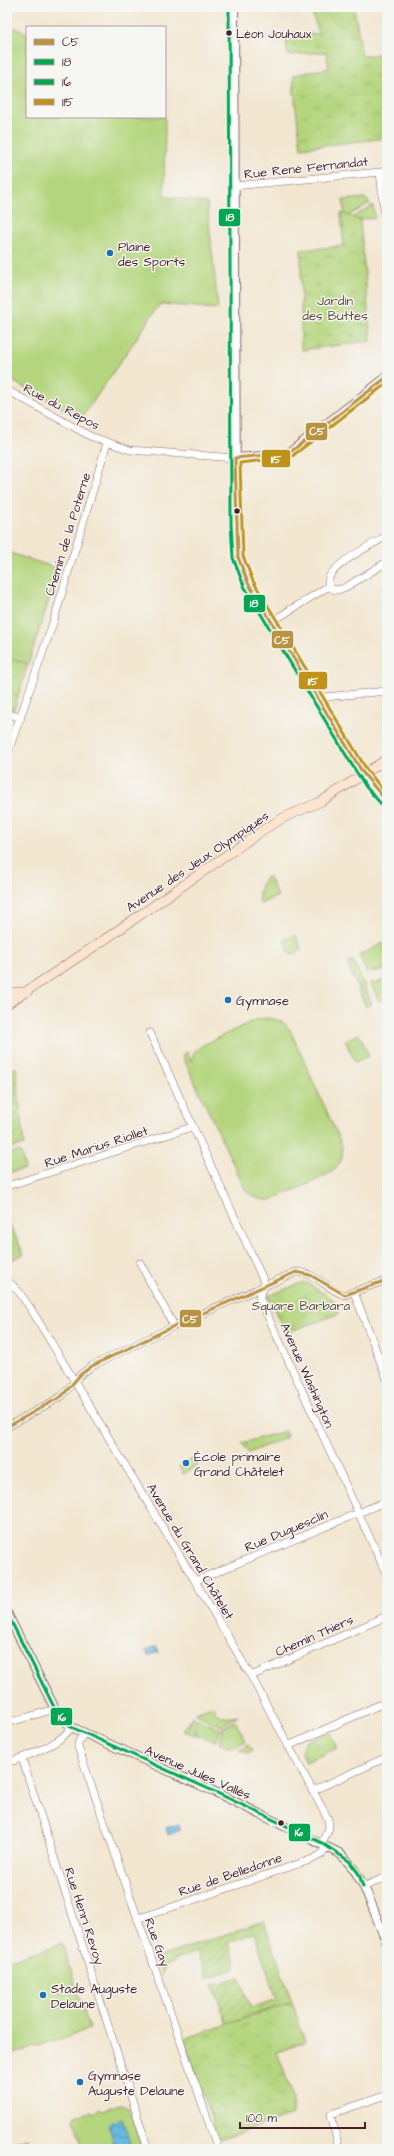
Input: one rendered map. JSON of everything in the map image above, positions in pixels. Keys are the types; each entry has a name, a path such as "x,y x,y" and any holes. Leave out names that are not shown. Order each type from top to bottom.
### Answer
{"main road":[{"name":"Avenue des Jeux Olympiques","path":"7,1004 146,912 266,828 285,817 322,802 387,759"},
{"path":"7,992 27,992"}],"street":[{"path":"234,7 234,186 238,557 248,583 320,700 362,775 374,790 387,802"},
{"path":"383,171 387,237"},
{"name":"Rue René Fernandat","path":"234,186 383,171"},
{"path":"107,443 130,450 236,458 289,453 387,376"},
{"name":"Rue du Repos","path":"7,390 107,443"},
{"name":"Chemin de la Poterne","path":"7,755 21,718 70,570 107,443"},
{"path":"329,586 328,578 336,566 387,536"},
{"path":"329,586 335,589 342,589 387,562"},
{"path":"272,622 329,586"},
{"path":"320,700 326,697 387,691"},
{"path":"7,713 21,718"},
{"path":"150,1033 174,1081 192,1127 265,1285"},
{"name":"Rue Marius Riollet","path":"7,1186 192,1127"},
{"path":"140,1263 174,1326"},
{"path":"7,1427 62,1396 80,1375 92,1366 174,1326 296,1272 304,1272 339,1294 345,1295 387,1280"},
{"name":"Avenue du Grand Châtelet","path":"7,1280 19,1292 31,1309 76,1381 251,1676 328,1819 329,1828 324,1845"},
{"name":"Avenue Washington","path":"265,1285 259,1297 387,1574"},
{"path":"354,1292 387,1379"},
{"name":"Rue Duguesclin","path":"195,1581 387,1501"},
{"name":"Avenue Jules Vallès","path":"7,1614 55,1709 71,1727 211,1790 324,1845 349,1861 358,1874 387,1943"},
{"name":"Chemin Thiers","path":"251,1676 387,1616"},
{"path":"288,1746 379,1705"},
{"path":"7,1723 55,1709"},
{"path":"7,1763 22,1758 65,1736 71,1727"},
{"path":"65,1736 78,1743 84,1733"},
{"name":"Rue Gay","path":"78,1743 137,1919 218,2149"},
{"path":"312,1791 387,1757"},
{"name":"Rue Henri Revoy","path":"22,1758 148,2149"},
{"name":"Rue de Belledonne","path":"137,1919 313,1859 322,1854 324,1845"},
{"path":"363,1887 387,1876"},
{"path":"339,2149 331,2114 387,2095"}],"green space":[{"path":"259,7 354,7 362,56 387,53 387,67 381,68 387,138 301,148 294,92 294,75 329,68 326,52 288,55 286,40 289,33 319,34 312,13 259,10"},
{"name":"Plaine des Sports","path":"7,25 26,33 26,118 165,118 164,196 207,203 218,309 160,304 81,419 7,378"},
{"path":"365,198 370,203 345,218 343,200"},
{"path":"373,205 375,218 349,220"},
{"name":"Jardin des Buttes","path":"341,213 360,220 371,341 301,350 301,250 344,246"},
{"path":"7,552 59,569 28,664 7,657"},
{"path":"7,657 28,664 14,709 7,707"},
{"path":"268,876 278,896 260,904 260,888"},
{"path":"295,935 302,950 291,955 284,940"},
{"path":"384,943 387,949 387,970 366,972 359,955"},
{"path":"353,960 372,1004 366,1007 347,963"},
{"path":"387,978 387,998 379,1001 371,983 373,982 375,984"},
{"path":"266,1018 280,1021 290,1030 341,1143 342,1152 342,1158 338,1166 326,1175 271,1200 256,1198 245,1189 182,1055 187,1052 191,1061 194,1052 201,1046 255,1020"},
{"path":"359,1034 369,1056 355,1062 345,1040"},
{"path":"16,1068 24,1145 7,1149 7,1069"},
{"path":"20,1151 25,1169 7,1173 7,1154"},
{"path":"7,1219 24,1254 7,1262"},
{"name":"Square Barbara","path":"301,1283 307,1283 334,1300 339,1314 285,1333 268,1296"},
{"path":"285,1431 287,1437 248,1453 242,1443"},
{"path":"193,1458 197,1466 183,1474 179,1466"},
{"path":"213,1706 217,1713 223,1717 238,1716 221,1726 196,1714 195,1712"},
{"path":"193,1716 189,1730 197,1733 197,1731 192,1729 196,1718 220,1729 216,1741 182,1731"},
{"path":"235,1721 246,1741 233,1748 220,1744 222,1728"},
{"path":"329,1731 337,1748 306,1762 301,1751 305,1742"},
{"path":"248,1744 252,1750 249,1753 238,1750"},
{"path":"264,1921 292,2002 227,2024 213,1985 239,1977 251,2008 277,1999 254,1933 228,1942 237,1968 207,1978 197,1952 174,1960 174,1963 167,1965 162,1975 157,1958"},
{"name":"Stade Auguste Delaune","path":"62,1943 90,2029 7,2056 7,1961"},
{"path":"292,2002 305,2042 277,2052 293,2096 292,2115 219,2140 184,2039"},
{"path":"121,2104 129,2107 142,2149 84,2149 74,2120 76,2115 91,2111 95,2113 99,2109 103,2111"},
{"path":"27,2138 31,2149 14,2149 12,2142"}],"water":[{"path":"157,1646 159,1652 148,1656 146,1650"},
{"path":"179,1824 181,1830 168,1835 166,1828"},
{"path":"122,2119 132,2149 116,2149 108,2124"}],"transit line":[{"name":"18","path":"229,7 231,524 233,558 244,586 352,765 366,787 383,806"},
{"name":"C5","path":"235,458 289,453 387,377"},
{"name":"115","path":"387,383 291,457 240,463 243,556 253,581 367,770 387,795"},
{"name":"C5","path":"235,458 238,557 248,583 363,773 387,802"},
{"name":"C5","path":"7,1427 62,1396 80,1375 92,1366 174,1326 296,1272 310,1275 345,1295 387,1280"},
{"name":"16","path":"7,1613 55,1709 71,1727 211,1790 322,1843 349,1861 359,1874 363,1887"}],"place":[{"name":"Léon Jouhaux","path":"229,33"},
{"name":"Plaine des Sports","path":"110,253"},
{"name":"Gymnase","path":"228,1000"},
{"name":"École primaire Grand Châtelet","path":"186,1463"},
{"name":"Stade Auguste Delaune","path":"43,1995"},
{"name":"Gymnase Auguste Delaune","path":"80,2082"}]}
